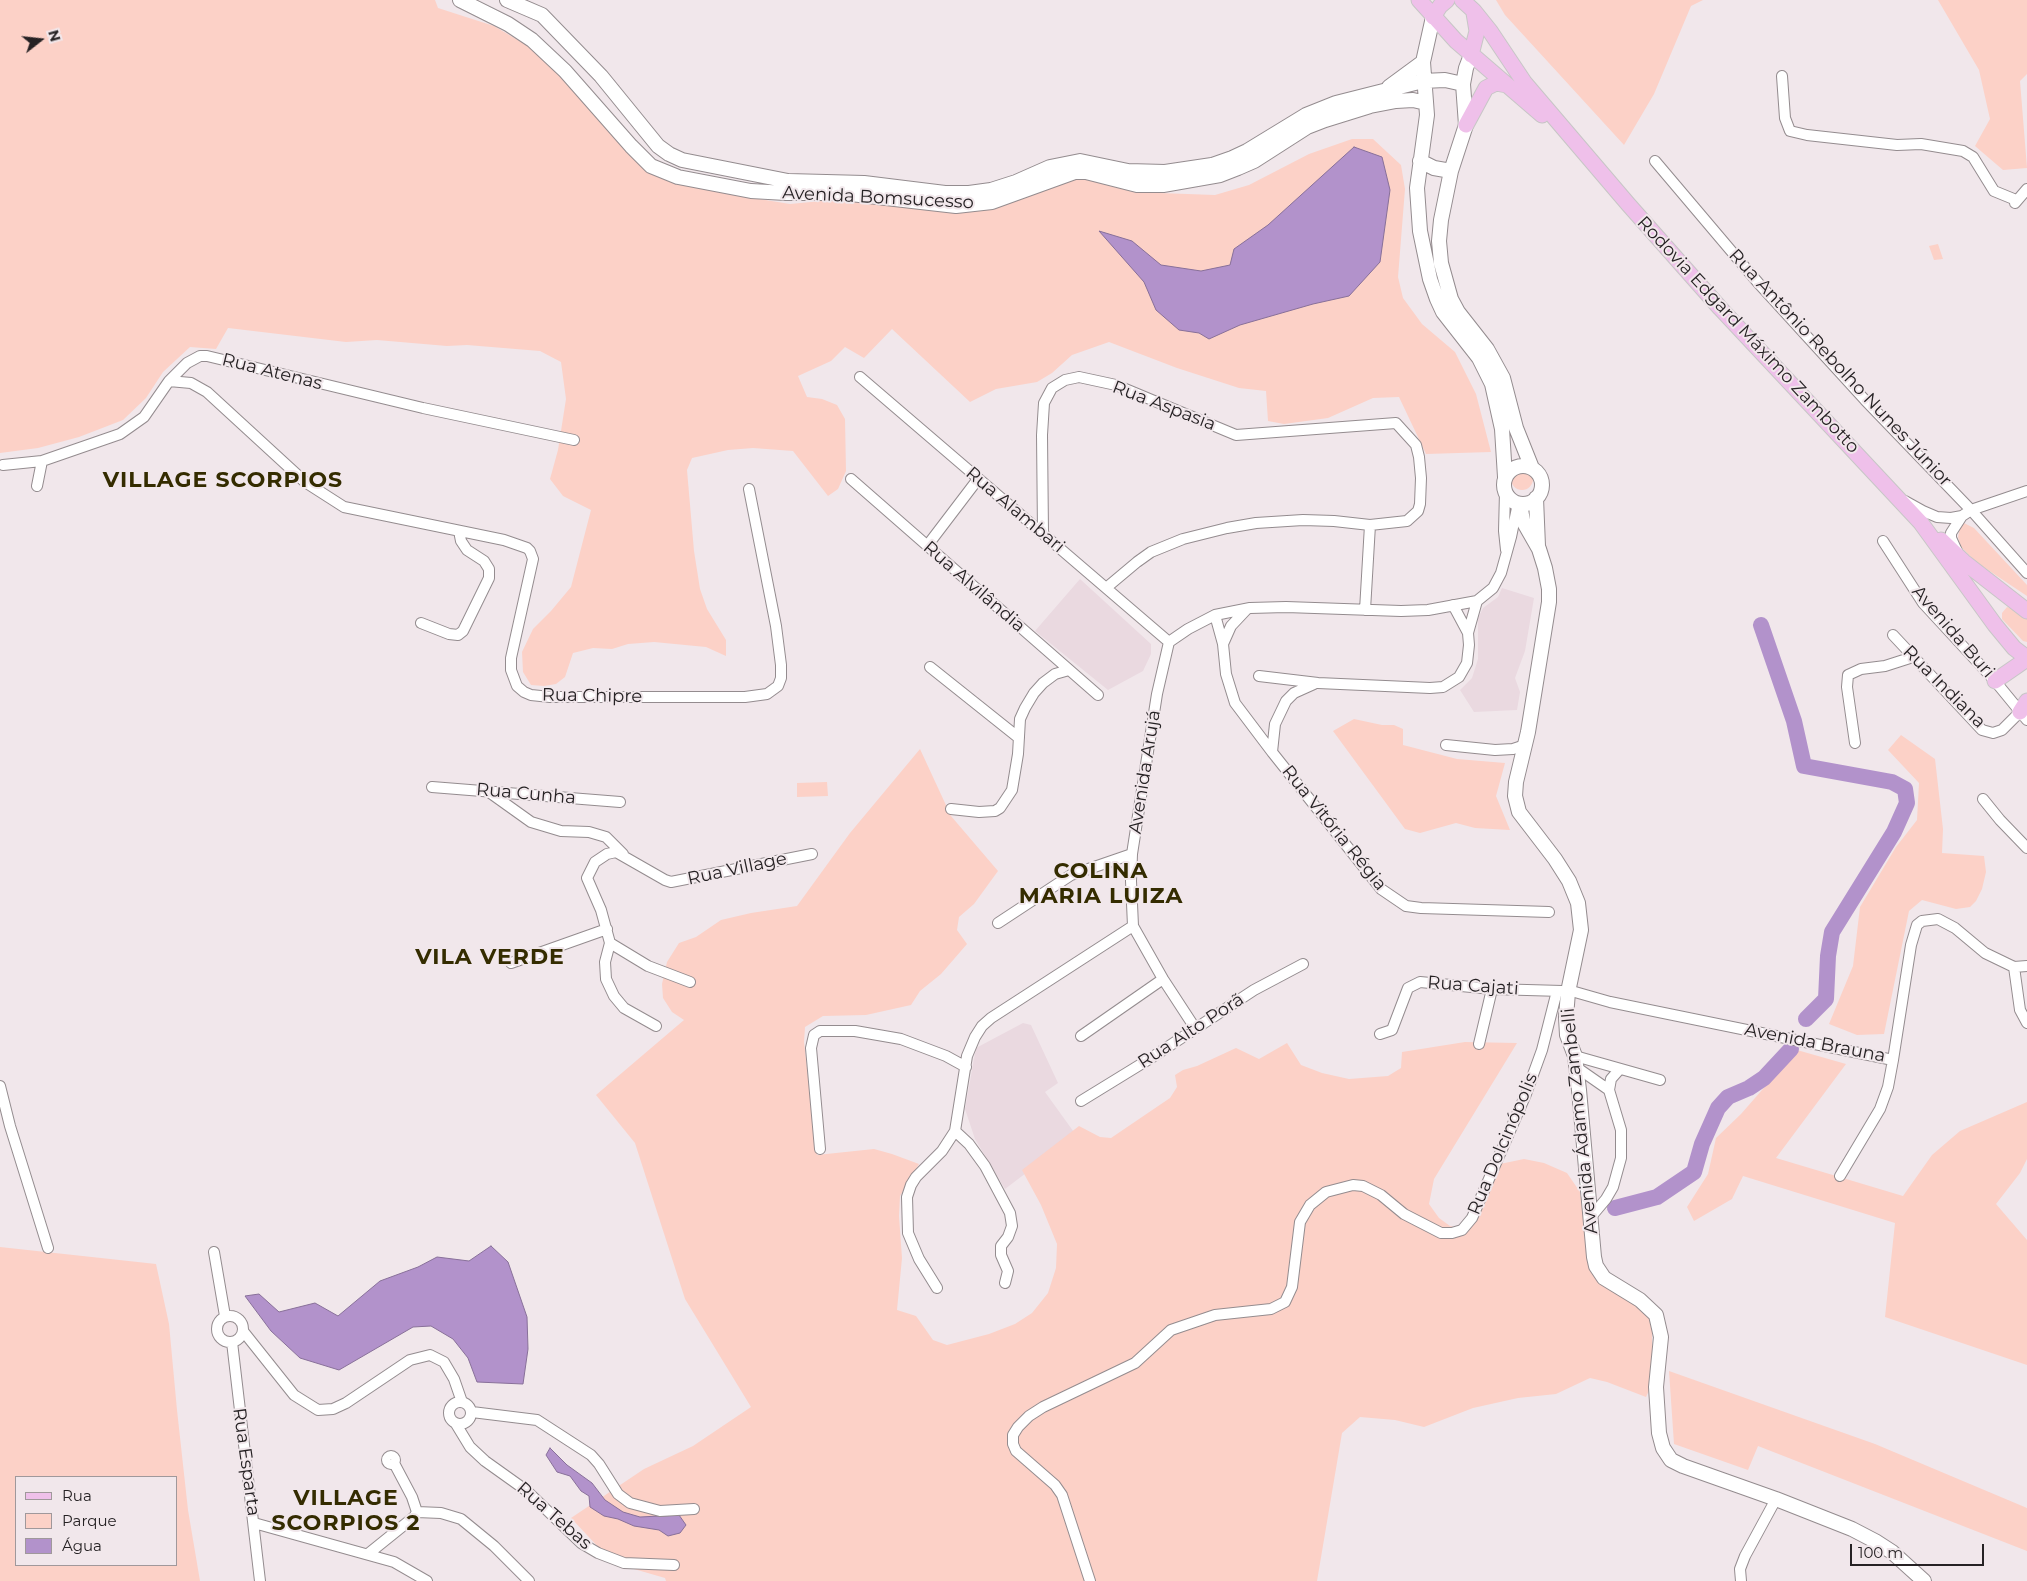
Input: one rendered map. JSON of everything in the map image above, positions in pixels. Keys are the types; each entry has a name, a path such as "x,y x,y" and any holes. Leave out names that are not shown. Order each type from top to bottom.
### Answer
{"main road":[{"name":"Rodovia Edgard Máximo Zambotto","path":"1419,0 1433,17 1471,55 1578,146"},
{"path":"1433,17 1440,6 1447,0"},
{"name":"Rodovia Edgard Máximo Zambotto","path":"1462,0 1490,30 1514,70 1720,308 1921,523 1995,625 2014,648 2027,658"},
{"path":"1471,55 1476,31 1474,11"},
{"path":"1466,125 1486,88 1496,83 1507,84"},
{"name":"Rodovia Edgard Máximo Zambotto","path":"1921,523 1964,562 2023,608"},
{"path":"1995,625 1995,612 1999,606 2009,603 2023,608"},
{"path":"2013,668 2014,648"},
{"path":"1995,681 2027,658"}],"street":[{"name":"Avenida Bomsucesso","path":"460,0 508,24 532,40 564,71 631,146 652,166 678,177 751,191 842,193 956,206 992,202 1075,172 1086,172 1137,185 1172,184 1220,175 1238,168 1254,161 1307,127 1370,106 1406,100 1426,103"},
{"name":"Avenida Bomsucesso","path":"507,0 542,15 601,76 658,146 670,154 682,160 788,181 864,183 945,193 969,193 991,190 1016,182 1050,167 1080,161 1128,171 1165,172 1212,165 1247,152 1320,108 1423,82 1444,80 1463,84"},
{"path":"1433,17 1422,62 1426,103 1417,206 1420,231 1430,279 1443,312 1471,345 1492,384 1502,429 1505,484 1504,531 1507,554"},
{"name":"Avenida Ádamo Zambelli","path":"1471,55 1463,84 1466,125 1451,171 1443,205 1439,241 1446,286 1458,312 1487,349 1503,378 1516,428 1532,468 1540,476 1542,482 1540,493 1536,498 1539,549 1548,580 1549,602 1525,745 1515,788 1516,802 1526,822 1555,859 1569,881 1578,903 1581,918 1579,947 1565,991 1567,1035 1576,1061 1594,1257 1599,1272 1608,1282 1648,1306 1656,1315 1661,1337 1656,1387 1661,1441 1667,1456 1683,1466 1776,1499 1852,1529 1892,1552 1924,1581"},
{"path":"1378,93 1401,79 1422,62"},
{"path":"1782,76 1785,118 1790,131 1807,135 1897,145 1921,144 1963,151 1973,156 1994,191 2016,202 2027,189"},
{"path":"1420,160 1434,168 1451,171"},
{"name":"Rua Antônio Rebolho Nunes Júnior","path":"1655,161 1766,292 1865,400 1971,510 2027,574"},
{"name":"Rua Atenas","path":"4,465 42,462 120,434 144,417 169,381 194,358 206,356 423,408 574,440"},
{"name":"Rua Alambari","path":"860,377 1169,642"},
{"name":"Rua Aspasia","path":"1043,533 1042,435 1044,403 1052,388 1065,380 1079,378 1116,385 1236,435 1396,423 1416,446 1419,457 1421,478 1418,511 1407,521 1370,525"},
{"name":"Rua Chipre","path":"169,381 191,383 207,392 305,482 344,507 504,540 527,548 532,555 532,567 511,658 513,679 524,692 532,695 550,697 760,695 767,694 778,686 781,678 781,665 776,626 749,489"},
{"path":"37,486 42,462"},
{"path":"1532,468 1516,466 1508,473 1505,484 1512,501 1519,504 1532,502 1536,498"},
{"name":"Rua Alvilândia","path":"851,479 1098,695"},
{"path":"927,546 978,479"},
{"path":"1898,498 1937,517 1951,518 1962,516 1971,510 2027,491"},
{"path":"1169,642 1188,628 1215,615 1248,609 1286,607 1401,611 1428,610 1477,601 1493,588 1501,573 1519,504"},
{"name":"Avenida Ádamo Zambelli","path":"1519,504 1523,521 1539,549"},
{"path":"1962,516 1951,533 1954,547 1964,562"},
{"path":"1106,588 1137,562 1160,548 1183,539 1256,523 1303,520 1334,521 1370,525 1365,610"},
{"path":"420,623 449,634 458,635 463,631 489,578 490,569 484,561 467,550 461,542 459,531"},
{"name":"Avenida Buri","path":"1883,541 1923,603 2025,711"},
{"path":"1259,676 1318,683 1443,687 1459,677 1464,670 1468,655 1468,632 1477,601"},
{"path":"1454,605 1468,632"},
{"path":"1223,644 1232,626 1248,609"},
{"name":"Rua Vitória Régia","path":"1215,615 1223,644 1226,674 1235,703 1381,889 1406,906 1549,912"},
{"name":"Rua Indiana","path":"1893,636 1982,730 1993,733 2002,730 2025,711"},
{"name":"Avenida Arujá","path":"1133,926 1132,854 1157,694 1169,642"},
{"path":"1855,742 1847,687 1848,675 1861,669 1885,666 1913,657"},
{"path":"930,667 1018,738"},
{"path":"951,809 988,812 1000,808 1012,790 1017,762 1020,719 1034,693 1055,674 1069,670"},
{"path":"1272,752 1275,724 1286,701 1304,687 1318,683"},
{"path":"1446,745 1495,750 1513,749 1525,745"},
{"name":"Rua Cunha","path":"432,787 620,802"},
{"name":"Rua Village","path":"488,791 531,822 561,831 589,832 606,837 624,855 671,882 812,854"},
{"path":"1983,799 2027,848"},
{"path":"624,855 612,852 602,856 595,862 587,878 595,894 610,943 605,962 606,979 614,996 624,1008 656,1026"},
{"path":"998,924 1071,875 1132,854"},
{"name":"Avenida Brauna","path":"1565,991 1610,1002 1893,1060 1911,945 1917,925 1922,921 1931,919 1946,922 1985,953 2014,967"},
{"path":"937,1288 919,1259 908,1233 907,1197 916,1177 942,1151 955,1131 967,1056 974,1038 982,1026 991,1018 1133,926 1163,979 1195,1028"},
{"path":"511,963 607,929"},
{"path":"610,943 648,966 690,982"},
{"name":"Rua Alto Porã","path":"1081,1101 1151,1058 1254,990 1303,964"},
{"path":"2027,966 2014,967 2020,1010 2027,1023"},
{"path":"1081,1036 1163,979"},
{"name":"Rua Cajati","path":"1380,1034 1392,1030 1408,988 1420,982 1492,989 1565,991"},
{"path":"1479,1044 1492,989"},
{"name":"Rua Dolcinópolis","path":"1090,1581 1062,1495 1055,1485 1016,1451 1013,1444 1013,1435 1018,1427 1029,1416 1043,1407 1135,1363 1171,1330 1215,1315 1271,1309 1285,1302 1292,1287 1300,1222 1310,1205 1326,1192 1352,1184 1363,1186 1381,1195 1404,1214 1441,1233 1452,1234 1462,1230 1472,1218 1526,1094 1565,991"},
{"path":"820,1150 810,1048 814,1035 820,1031 831,1029 855,1031 902,1039 938,1052 966,1067"},
{"path":"1840,1176 1880,1109 1888,1087 1893,1060"},
{"path":"1576,1061 1660,1080"},
{"path":"1576,1061 1609,1090"},
{"path":"1590,1218 1606,1199 1613,1187 1621,1158 1621,1130 1609,1090 1611,1079 1619,1070"},
{"path":"0,1086 10,1126 48,1248"},
{"path":"955,1131 969,1144 998,1189 1010,1213 1012,1226 1008,1237 1001,1246 1001,1255 1008,1270 1005,1283"},
{"path":"214,1252 225,1316"},
{"path":"230,1315 238,1318 243,1325 243,1331 240,1338 232,1342 223,1340 217,1334 218,1321 230,1315"},
{"path":"243,1331 288,1389 303,1402 318,1410 333,1409 346,1403 410,1360 430,1355 444,1362 454,1379 462,1402"},
{"name":"Rua Esparta","path":"232,1342 260,1581"},
{"path":"462,1402 469,1405 472,1412 468,1422 456,1424 451,1420 449,1412 452,1406 462,1402"},
{"path":"472,1412 537,1420 591,1456 599,1464 618,1494 630,1504 660,1511 694,1509"},
{"name":"Rua Tebas","path":"456,1424 470,1447 485,1461 527,1491 581,1543 598,1553 624,1563 674,1565"},
{"path":"368,1554 414,1517 417,1512 412,1497 394,1463"},
{"path":"1741,1581 1740,1569 1745,1556 1776,1499"},
{"path":"417,1512 441,1512 461,1519 494,1546 530,1581"},
{"path":"254,1522 394,1562 427,1581"}],"shaded area":[{"path":"1080,579 1151,644 1151,654 1143,671 1108,690 1035,631"},
{"path":"1502,588 1534,598 1525,651 1515,678 1520,692 1517,710 1474,712 1460,690 1472,678 1478,659 1478,618 1483,608 1498,597"},
{"path":"1023,1023 1031,1025 1058,1083 1045,1092 1076,1135 1005,1189 975,1139 965,1109 976,1048"}],"green space":[{"path":"0,0 435,0 438,8 494,26 528,46 554,68 653,173 753,198 790,204 1075,177 1099,180 1132,192 1215,195 1249,185 1309,154 1352,139 1373,139 1401,165 1405,189 1398,277 1403,298 1422,324 1455,352 1476,394 1491,452 1426,454 1399,397 1373,398 1328,418 1284,424 1268,421 1266,391 1239,388 1177,368 1109,342 1072,355 1052,373 1037,382 996,389 970,402 892,329 864,358 845,347 831,361 798,376 807,397 822,399 837,405 845,419 846,471 838,489 828,496 793,451 753,448 728,450 692,458 687,470 694,551 700,589 707,609 726,640 726,656 706,647 654,642 628,644 612,649 593,648 573,653 565,677 556,684 544,686 531,685 523,672 522,652 533,629 571,587 591,510 563,496 550,479 558,450 566,399 561,362 540,351 377,340 346,342 228,328 216,349 190,347 163,372 146,398 123,420 79,437 38,448 0,453"},
{"path":"1496,0 1703,0 1691,6 1654,94 1624,145 1505,15"},
{"path":"1938,0 2027,0 2027,74 2020,81 2027,168 2003,170 1975,146 1990,119 1979,70"},
{"path":"1938,244 1943,259 1934,260 1929,246"},
{"path":"1522,468 1530,471 1533,479 1530,487 1522,490 1514,487 1511,479 1514,471"},
{"path":"1964,523 1974,528 2027,585 2027,596 1976,562 1961,547 1958,537 1960,528"},
{"path":"2007,607 2017,610 2027,619 2027,642 2023,641 2002,619 2002,613"},
{"path":"1354,719 1382,725 1394,725 1403,729 1403,745 1457,759 1505,763 1496,796 1510,830 1475,828 1456,823 1420,833 1405,829 1333,731"},
{"path":"1901,735 1935,759 1943,829 1942,853 1984,856 1986,872 1982,889 1976,901 1970,907 1956,909 1922,900 1909,911 1884,1034 1857,1035 1829,1024 1853,966 1860,907 1896,847 1917,820 1919,783 1888,750"},
{"path":"920,749 951,816 998,871 974,904 959,917 957,930 967,944 941,974 920,991 911,1005 866,1015 823,1016 805,1027 804,1042 817,1155 874,1149 919,1164 900,1196 899,1216 902,1258 897,1310 916,1316 933,1340 947,1345 989,1334 1015,1324 1032,1313 1048,1293 1056,1268 1057,1244 1041,1205 1022,1170 1079,1126 1100,1137 1111,1138 1170,1098 1177,1087 1175,1075 1183,1070 1197,1066 1236,1048 1259,1059 1287,1043 1301,1065 1322,1073 1349,1079 1388,1076 1401,1068 1402,1052 1465,1042 1517,1043 1434,1179 1429,1204 1439,1218 1450,1226 1468,1230 1500,1164 1524,1159 1544,1163 1567,1173 1580,1192 1592,1265 1647,1310 1652,1323 1652,1384 1646,1397 1607,1382 1590,1378 1556,1394 1518,1398 1473,1408 1424,1427 1395,1420 1360,1417 1342,1433 1317,1581 666,1581 665,1578 634,1569 601,1550 571,1518 644,1469 693,1446 751,1407 685,1299 635,1143 596,1095 684,1020 672,1012 663,998 662,984 667,962 679,943 696,937 721,920 797,906 850,833"},
{"path":"827,782 828,796 797,797 797,783"},
{"path":"1797,1050 1846,1064 1776,1158 1903,1196 1932,1155 1960,1131 2027,1102 2027,1159 2020,1173 1996,1204 2027,1240 2027,1365 1885,1317 1895,1223 1743,1176 1732,1199 1694,1221 1687,1207 1708,1174 1716,1138 1741,1114"},
{"path":"0,1247 156,1264 169,1324 188,1510 200,1581 0,1581"},
{"path":"1669,1371 1875,1444 2027,1508 2027,1551 1758,1446 1748,1470 1674,1444"}],"water":[{"path":"1354,147 1382,157 1390,190 1380,262 1349,296 1313,304 1240,325 1209,339 1199,333 1179,330 1156,310 1144,282 1099,231 1132,241 1161,265 1201,271 1230,265 1234,249 1268,225"},
{"path":"491,1246 508,1262 527,1317 528,1349 523,1384 477,1382 468,1358 453,1339 431,1326 413,1327 339,1370 300,1358 271,1331 245,1296 259,1294 279,1312 315,1303 338,1316 380,1281 418,1267 437,1257 469,1261"},
{"path":"550,1448 567,1465 592,1483 605,1500 623,1512 640,1517 679,1515 686,1525 680,1533 668,1536 659,1530 634,1526 618,1519 604,1516 590,1507 589,1496 581,1491 570,1476 557,1472 546,1455"}],"waterway":[{"path":"1761,625 1794,721 1804,766 1892,782 1905,789 1907,803 1894,832 1832,932 1828,956 1826,999 1806,1019"},
{"path":"1615,1208 1657,1197 1694,1172 1702,1144 1718,1108 1728,1097 1749,1088 1764,1078 1791,1049"}],"district":[{"name":"VILLAGE SCORPIOS","path":"223,481"},
{"name":"COLINA MARIA LUIZA","path":"1101,884"},
{"name":"VILA VERDE","path":"490,958"},
{"name":"VILLAGE SCORPIOS 2","path":"346,1512"}]}
